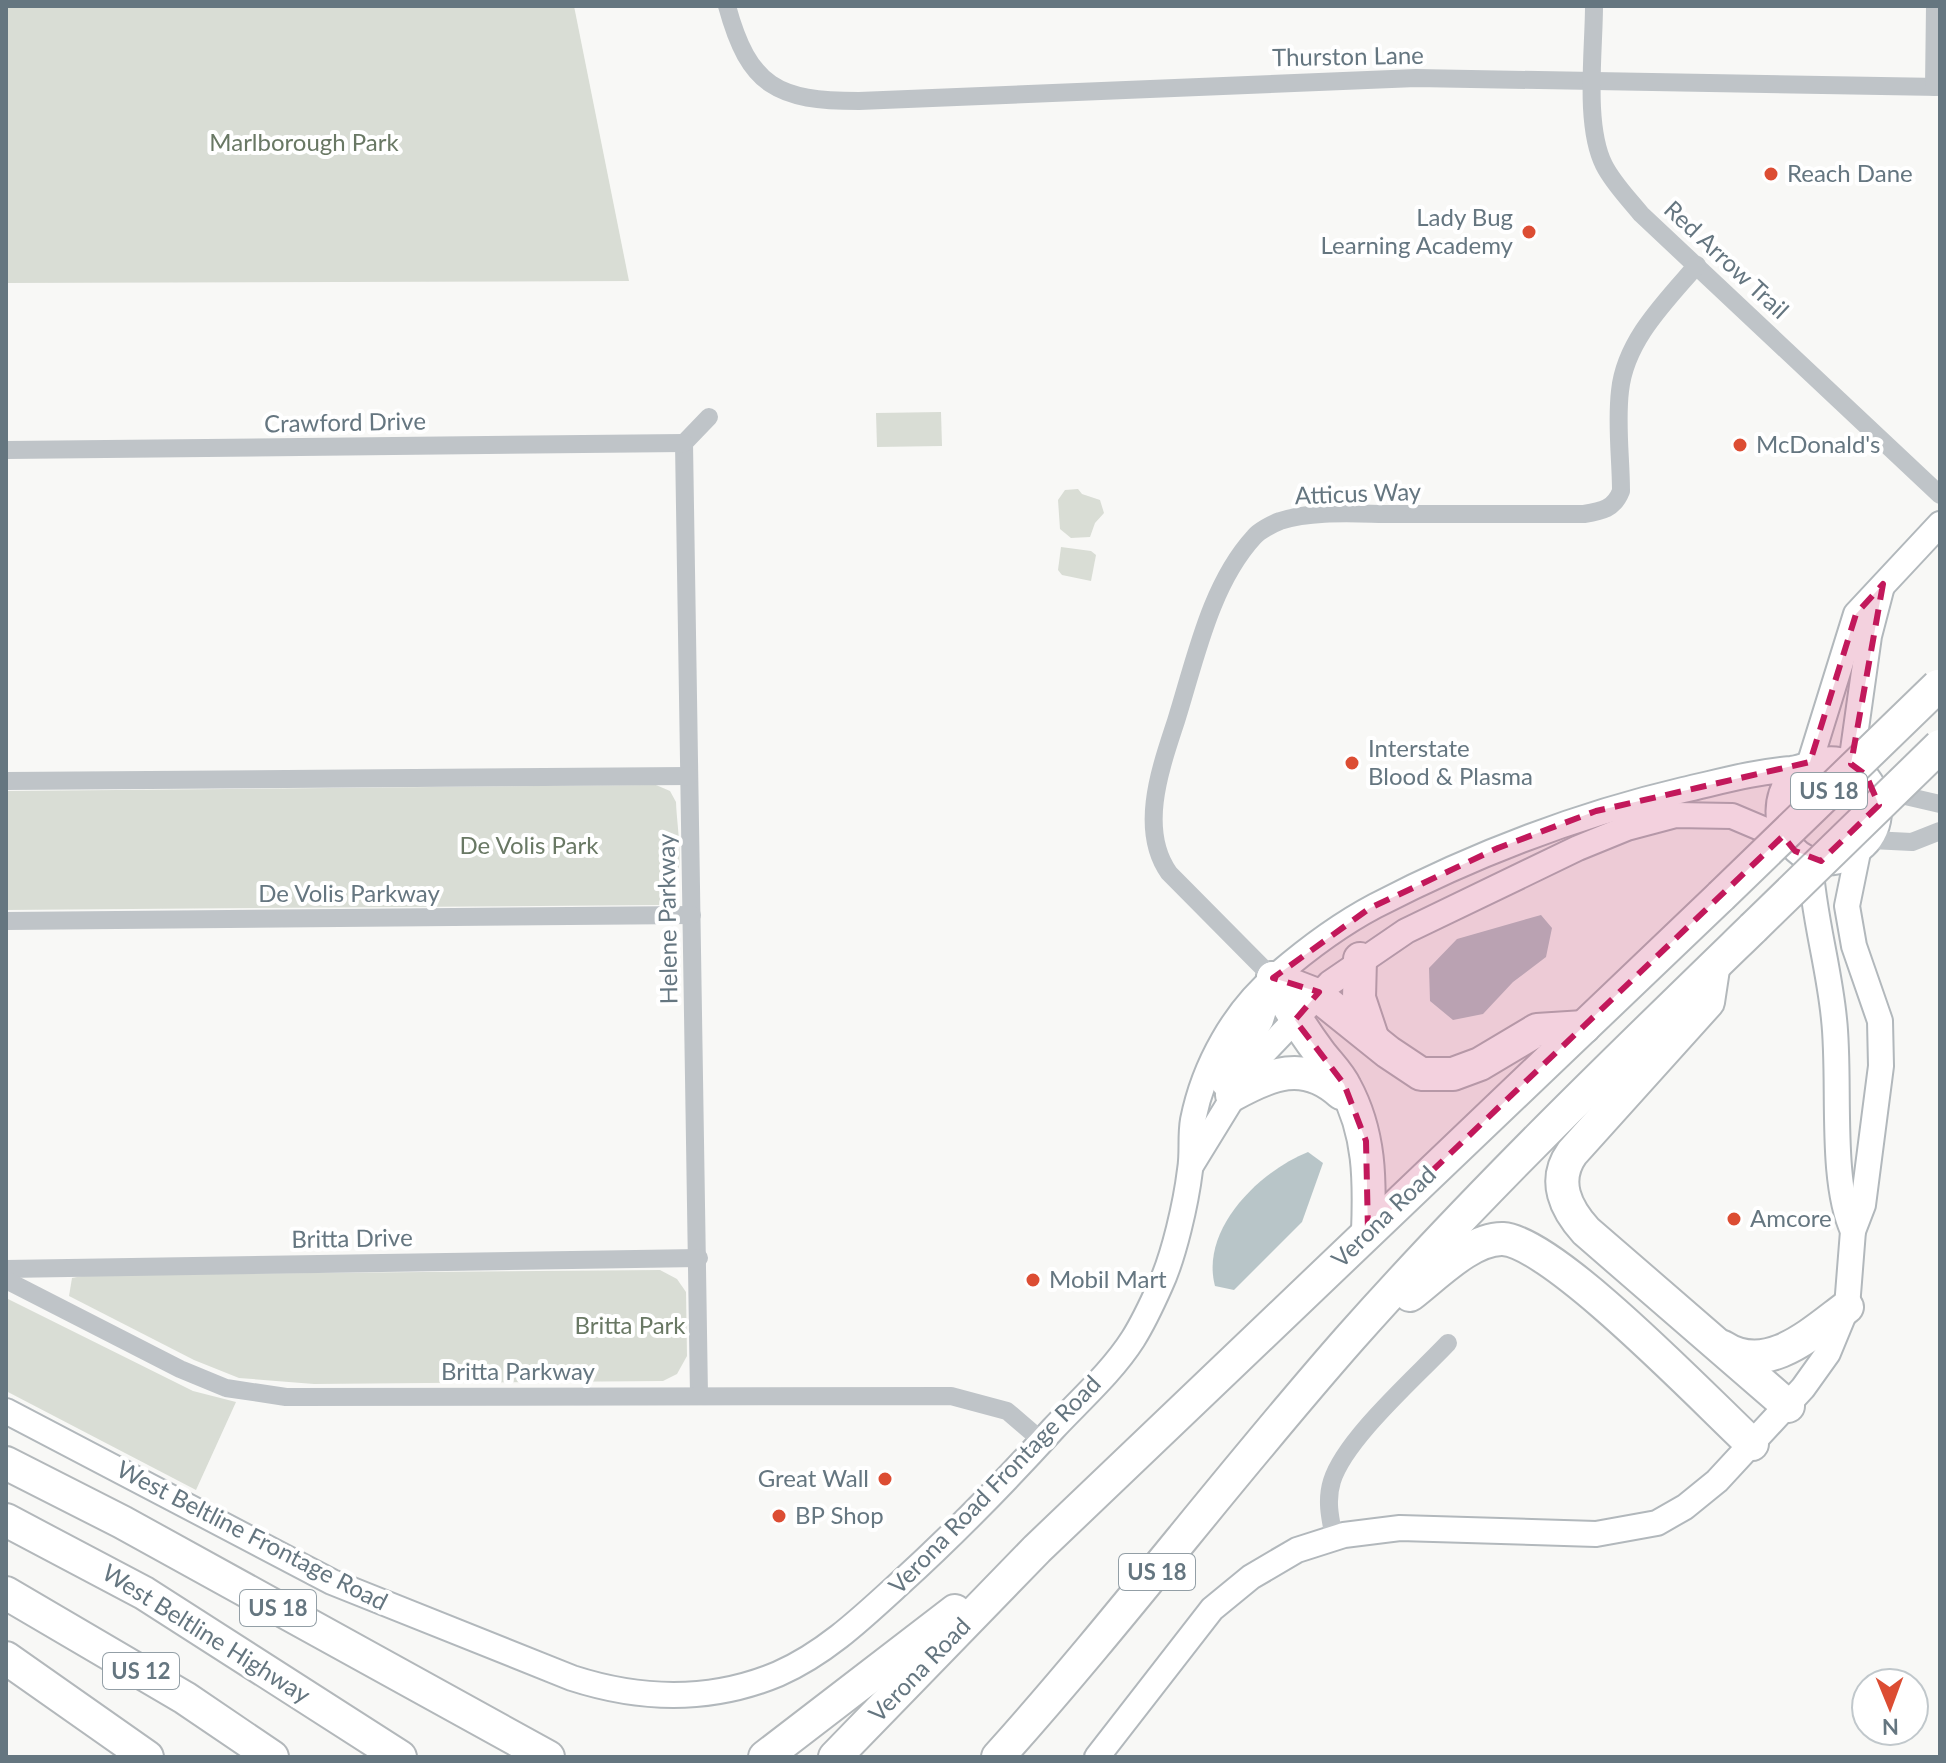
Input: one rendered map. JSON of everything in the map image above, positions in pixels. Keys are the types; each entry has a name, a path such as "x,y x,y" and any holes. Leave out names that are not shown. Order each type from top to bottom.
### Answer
{"highway":[{"name":"Verona Road","path":"835,1757 1037,1549 1939,685"},
{"name":"US 18","path":"998,1757 1090,1654 1350,1339 1544,1133 1940,746"},
{"path":"1360,959 1359,998 1372,1037"},
{"path":"1714,966 1708,1002 1579,1145 1565,1164 1562,1178 1569,1209 1586,1231 1788,1406"},
{"path":"1273,978 1317,995 1421,1074 1453,1074 1480,1064 1537,1030 1584,1027"},
{"path":"1273,978 1295,1020 1344,1084 1352,1103 1366,1141 1370,1171 1368,1232"},
{"path":"1232,1095 1267,1076 1288,1071 1309,1073 1352,1103"},
{"path":"1350,1339 1482,1242 1503,1239 1527,1245 1620,1318 1752,1444"},
{"path":"1705,1335 1735,1355 1757,1357 1776,1354 1847,1307"},
{"name":"US 18","path":"6,1463 122,1522 548,1757"},
{"name":"West Beltline Highway","path":"6,1520 144,1593 400,1757"},
{"name":"US 18","path":"765,1757 1037,1549"},
{"name":"US 12","path":"6,1593 185,1698 272,1757"},
{"path":"6,1658 147,1757"}],"street":[{"name":"Thurston Lane","path":"727,6 743,55 764,78 802,99 830,101 1324,80 1937,87"},
{"name":"Red Arrow Trail","path":"1594,6 1595,142 1603,164 1641,214 1940,495"},
{"path":"1935,6 1937,87"},
{"name":"Atticus Way","path":"1273,978 1169,873 1157,853 1153,834 1156,797 1172,732 1207,624 1230,571 1255,535 1279,522 1331,515 1584,514 1603,511 1616,503 1621,491 1620,391 1625,369 1644,329 1697,265"},
{"path":"684,443 709,417"},
{"name":"Crawford Drive","path":"6,450 684,443"},
{"name":"Helene Parkway","path":"684,443 699,1395"},
{"path":"1940,524 1856,614 1804,765 1779,794 1776,809 1784,838 1810,859 1827,862 1865,846 1912,842 1940,831"},
{"path":"1851,764 1869,636 1883,584"},
{"path":"1097,1757 1190,1634 1225,1596 1267,1566 1334,1537 1435,1527 1596,1534 1657,1523 1685,1507 1752,1444 1788,1406 1828,1353 1847,1307 1853,1231 1863,1205 1881,1066 1880,1021 1854,946 1847,906 1865,846 1878,824 1880,806 1876,790 1866,775 1851,764 1824,759 1804,765"},
{"name":"Verona Road Frontage Road","path":"639,1694 705,1694 743,1686 776,1675 813,1655 865,1616 941,1546 1131,1342 1163,1280 1191,1166 1194,1117 1214,1060 1238,1017 1273,978 1370,908 1537,831 1649,798 1768,770 1804,765"},
{"path":"6,781 689,776"},
{"path":"1876,790 1940,804"},
{"name":"Verona Road Frontage Road","path":"1191,1166 1248,1071 1317,995 1360,959 1457,905 1627,828 1676,815 1732,816 1784,838"},
{"path":"1810,859 1813,911 1834,1020 1842,1204 1853,1231"},
{"name":"De Volis Parkway","path":"6,921 692,915"},
{"path":"1216,1123 1227,1076 1261,1020 1273,978"},
{"name":"Britta Drive","path":"6,1269 699,1258"},
{"name":"Britta Parkway","path":"6,1280 180,1369 226,1388 251,1393 286,1397 951,1396 1007,1411 1042,1441"},
{"path":"1334,1537 1329,1497 1341,1461 1448,1343"},
{"name":"West Beltline Frontage Road","path":"6,1411 332,1582 572,1678 639,1694"}],"highlighted area":[{"path":"1883,584 1851,764 1866,775 1879,805 1821,861 1795,851 1783,836 1368,1232 1366,1141 1344,1084 1295,1020 1319,992 1273,978 1370,908 1498,848 1596,811 1810,762 1856,614"}],"green space":[{"name":"Marlborough Park","path":"6,6 574,6 629,281 6,283"},
{"path":"941,412 942,446 877,447 876,413"},
{"path":"1078,489 1082,494 1100,500 1104,513 1095,523 1090,537 1071,538 1060,529 1058,500 1065,490"},
{"path":"1061,547 1091,551 1096,555 1091,581 1062,575 1058,570"},
{"name":"De Volis Park","path":"656,785 670,791 676,802 680,859 675,886 669,897 659,905 6,910 6,791"},
{"name":"Britta Park","path":"660,1270 677,1279 686,1292 687,1356 677,1374 663,1381 314,1384 239,1378 194,1360 69,1296 72,1278 87,1275"},
{"path":"6,1298 193,1391 236,1402 196,1490 6,1391"}],"shaded area":[{"path":"1541,915 1552,928 1546,957 1513,982 1483,1014 1453,1020 1430,1001 1429,968 1457,939"},
{"path":"1308,1152 1323,1163 1302,1222 1234,1290 1215,1286 1213,1265 1216,1244 1237,1206 1270,1174"}],"place":[{"name":"Reach Dane","path":"1771,174"},
{"name":"Lady Bug Learning Academy","path":"1529,232"},
{"name":"McDonald's","path":"1740,445"},
{"name":"Interstate Blood & Plasma","path":"1352,763"},
{"name":"Amcore","path":"1734,1219"},
{"name":"Mobil Mart","path":"1033,1280"},
{"name":"Great Wall","path":"885,1479"},
{"name":"BP Shop","path":"779,1516"}]}
